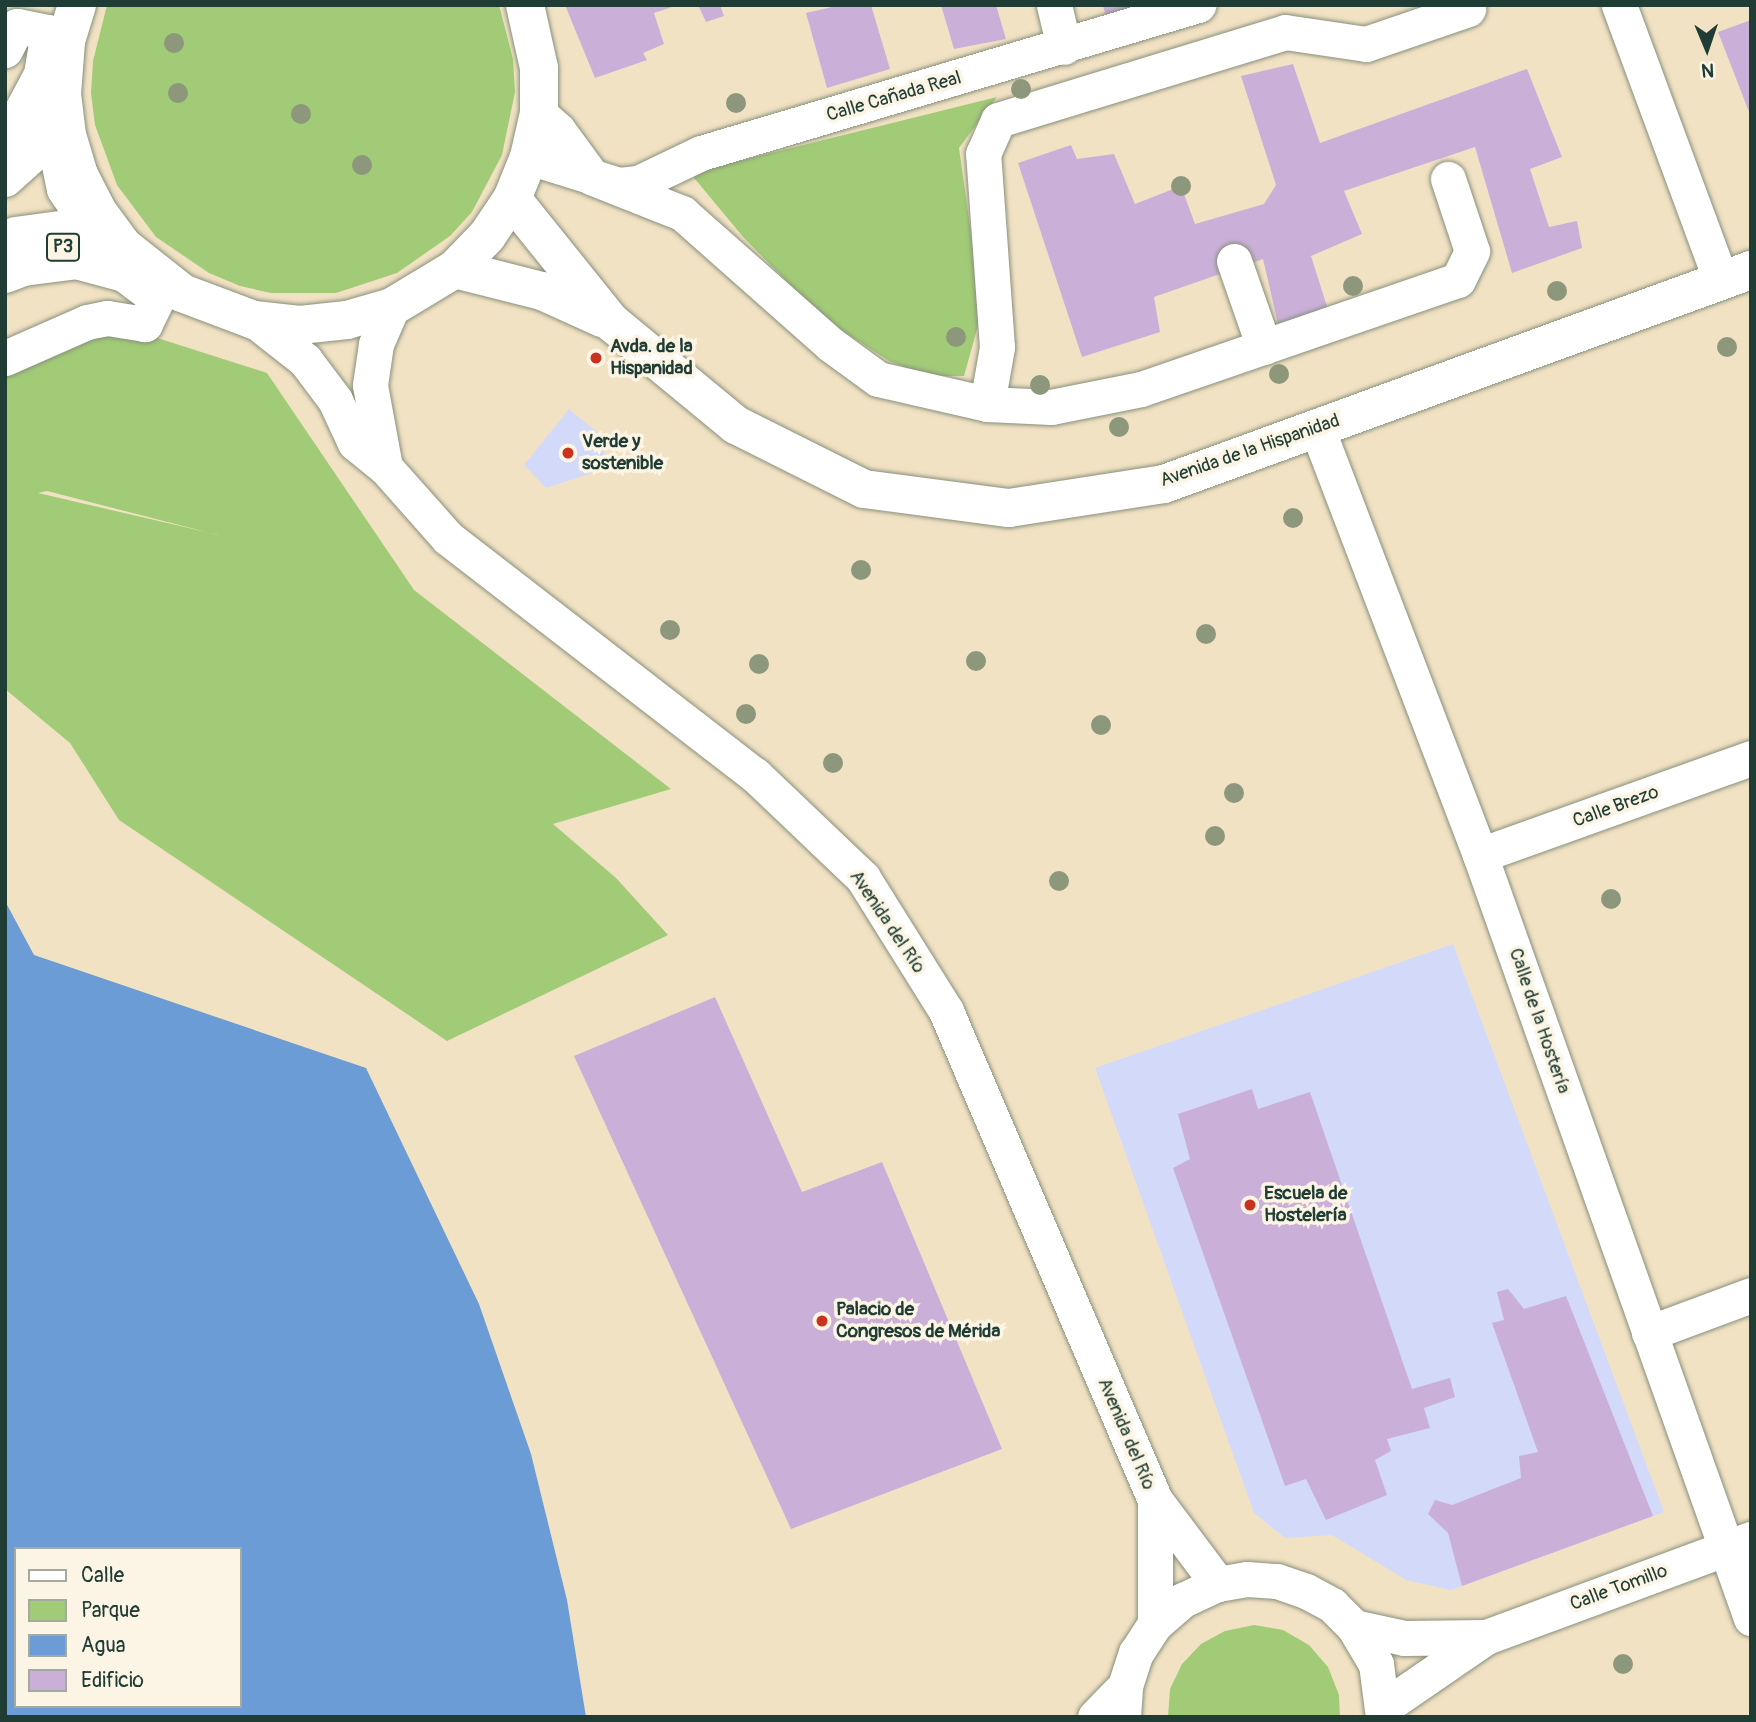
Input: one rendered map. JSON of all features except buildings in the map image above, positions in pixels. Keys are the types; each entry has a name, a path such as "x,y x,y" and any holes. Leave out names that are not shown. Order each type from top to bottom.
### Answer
{"main road":[{"path":"78,5 66,42 62,94 67,135 79,175 123,246 183,293 254,320 300,325 347,320 392,307 455,269 486,236 512,199 529,157 538,113 539,68 525,5"},
{"path":"5,152 62,94"},
{"name":"Avenida de la Hispanidad","path":"512,199 611,322 736,425 864,489 1009,508 1164,484 1736,276"},
{"name":"P3","path":"5,256 26,247 123,246"},
{"name":"Avenida de la Hispanidad","path":"455,269 542,291 611,322"}],"street":[{"path":"1054,5 1064,47"},
{"name":"Calle Cañada Real","path":"529,157 619,185 638,183 701,153 1198,5"},
{"path":"1619,5 1736,276"},
{"path":"987,404 997,347 983,154 998,120 1284,32 1366,44 1468,9"},
{"path":"5,50 17,26 48,32 41,74 5,141"},
{"path":"538,113 558,130 593,178 682,213 831,344 878,379 987,404 1051,407 1141,389 1458,280 1472,251 1448,179"},
{"path":"5,179 52,136 64,189 88,224 5,237"},
{"path":"5,275 23,268 76,261 124,274 157,299 145,324 107,318 87,323 5,358"},
{"path":"1234,261 1264,347"},
{"path":"385,467 370,385 376,344 392,307"},
{"name":"Avenida del Río","path":"254,320 305,360 335,400 355,443 385,467 449,538 755,775 863,878 946,1012 1155,1500 1217,1584"},
{"name":"Calle de la Hostería","path":"1317,428 1480,855 1649,1333 1737,1544 1751,1618"},
{"name":"Calle Brezo","path":"1480,855 1751,758"},
{"path":"1649,1333 1751,1295"},
{"name":"Avenida del Río","path":"1155,1500 1155,1624"},
{"name":"Calle Tomillo","path":"1383,1712 1486,1637 1737,1544"},
{"path":"1095,1717 1124,1701 1136,1653 1155,1624 1183,1600 1217,1584 1277,1581 1332,1605 1354,1627 1376,1664 1383,1712"},
{"name":"Calle Tomillo","path":"1354,1627 1404,1638 1486,1637"}],"shaded area":[{"name":"Verde y sostenible","path":"569,409 609,442 595,472 546,488 524,465"},
{"path":"1453,944 1664,1512 1451,1590 1406,1580 1332,1535 1285,1538 1254,1513 1095,1068"}],"green space":[{"path":"107,5 499,5 513,59 515,92 502,155 472,212 450,236 397,273 336,293 271,293 240,286 209,273 156,237 117,185 95,125 91,93 93,61"},
{"path":"997,97 959,148 982,311 964,376 927,376 889,361 823,318 744,238 690,173"},
{"path":"89,334 148,335 267,373 414,590 671,789 553,824 616,878 668,935 447,1041 119,820 70,743 5,689 5,366","holes":["47,491 209,533 38,493"]},
{"path":"1254,1625 1283,1630 1309,1645 1328,1667 1339,1695 1340,1717 1168,1717 1170,1689 1182,1664 1201,1644 1225,1631"}],"water":[{"path":"5,901 34,955 366,1068 479,1304 531,1454 567,1600 586,1717 5,1717"}],"place":[{"name":"Avda. de la Hispanidad","path":"596,358"},
{"name":"Verde y sostenible","path":"568,453"},
{"name":"Escuela de Hostelería","path":"1250,1205"},
{"name":"Palacio de Congresos de Mérida","path":"822,1321"}]}
